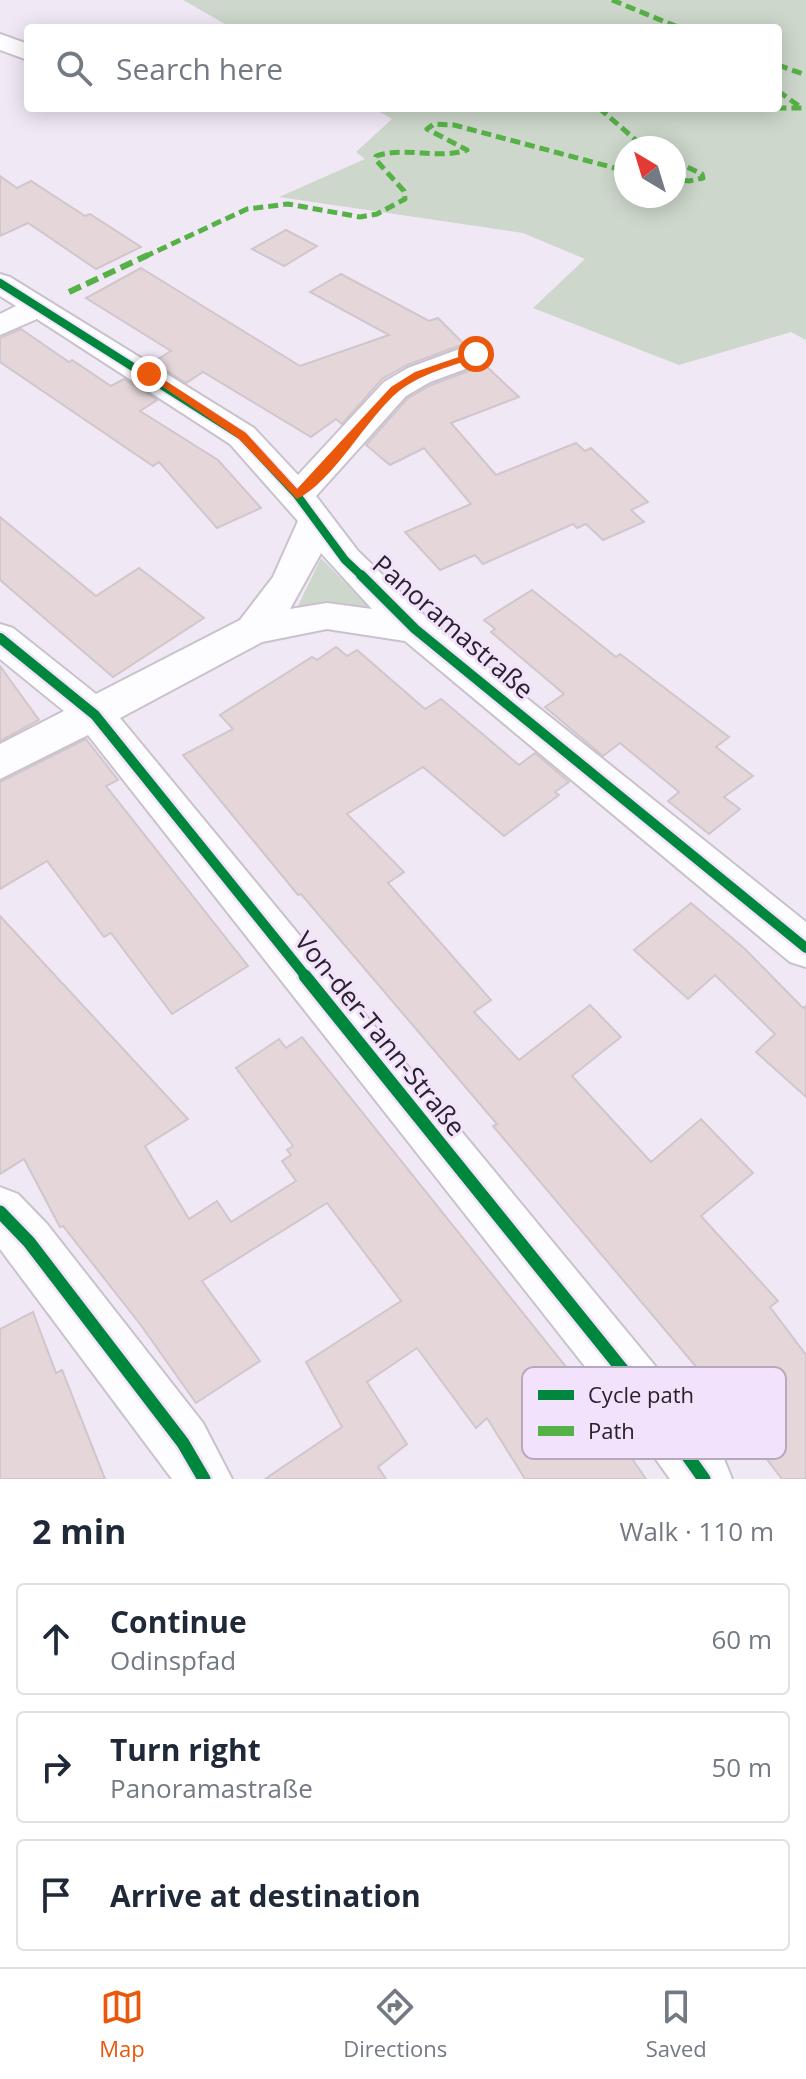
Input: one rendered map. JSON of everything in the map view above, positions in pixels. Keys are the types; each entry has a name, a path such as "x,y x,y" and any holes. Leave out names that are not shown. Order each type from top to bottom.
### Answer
{"street":[{"path":"0,41 24,51"},
{"name":"Panoramastraße","path":"0,283 149,374 242,436 306,509 345,560 415,629 806,948"},
{"path":"0,326 38,307"},
{"path":"253,630 278,602 290,581 306,509 330,463 395,389 419,375 476,354"},
{"path":"0,763 253,630 327,616 415,629"},
{"name":"Von-der-Tann-Straße","path":"0,638 95,715 620,1367"},
{"path":"14,1227 183,1443 204,1479"},
{"name":"Von-der-Tann-Straße","path":"690,1459 704,1479"}],"shaded area":[{"path":"183,0 806,0 806,340 791,332 679,365 533,308 585,259 523,233 279,197 365,159 356,152 392,119 380,112 782,112 782,24 225,24"},
{"path":"321,558 376,614 296,610"}],"building":[{"path":"0,176 17,188 31,181 141,247 96,269 28,223 0,236"},
{"path":"286,230 317,246 284,266 252,249"},
{"path":"141,268 300,366 389,335 310,292 341,274 429,321 438,318 464,344 407,365 382,379 342,424 336,419 311,437 203,372 186,383 153,362 171,351 86,298"},
{"path":"21,329 111,386 124,379 157,400 140,411 218,460 261,508 217,528 159,462 153,466 0,362 0,338"},
{"path":"485,365 519,397 451,423 496,475 576,443 585,451 591,448 648,502 631,510 644,522 603,540 586,524 577,528 573,524 483,564 475,555 440,570 405,532 471,504 424,448 390,465 366,445 408,398 431,385"},
{"path":"0,517 96,596 139,568 204,618 113,677 0,580"},
{"path":"532,590 616,657 620,654 729,737 716,747 753,776 724,797 740,809 709,834 668,801 679,792 620,743 603,756 545,707 564,694 491,632 495,629 484,620"},
{"path":"336,647 347,656 357,650 425,709 441,699 519,765 535,753 569,782 555,792 559,795 504,836 423,767 347,814 404,872 388,883 491,1000 474,1012 519,1060 590,1005 621,1037 572,1076 651,1162 701,1119 753,1173 701,1216 778,1301 770,1307 806,1355 806,1479 782,1479 767,1459 786,1459 786,1367 696,1367 493,1126 497,1124 301,894 298,895 183,755 233,729 220,715 312,657 317,660"},
{"path":"0,666 39,720 0,741"},
{"path":"86,739 118,780 106,786 248,966 172,1014 111,933 104,937 47,861 0,889 0,782"},
{"path":"691,903 745,949 803,1008 806,1006 806,1097 756,1052 775,1034 715,975 688,999 634,950"},
{"path":"0,916 188,1119 145,1146 189,1219 217,1201 231,1222 296,1181 282,1161 291,1155 287,1150 293,1146 236,1068 279,1039 286,1048 302,1037 566,1367 522,1367 522,1459 632,1459 646,1479 525,1479 487,1418 476,1428 417,1348 367,1382 407,1444 378,1467 386,1479 265,1479 342,1427 306,1362 401,1301 327,1203 202,1281 260,1361 196,1403 140,1324 63,1226 60,1227 24,1159 0,1174"},
{"path":"33,1312 56,1373 62,1370 105,1479 0,1479 0,1329"}],"marked path":[{"path":"612,0 670,24"},
{"path":"782,66 806,75"},
{"path":"782,94 802,108 782,108"},
{"path":"604,112 631,136"},
{"path":"69,292 247,209 288,204 360,217 377,214 405,199 404,191 376,160 376,156 397,151 445,155 467,150 427,129 434,124 454,125 614,168"},
{"path":"686,167 702,174 703,178 686,181"}],"cycle path":[{"path":"0,283 242,436 297,495 345,560 415,629 806,948"},
{"path":"0,638 95,715 620,1367"},
{"path":"0,1212 29,1242 183,1443 204,1479"},
{"path":"690,1459 704,1479"}],"route":[{"path":"149,374 242,436 297,495 330,463 395,389 407,380 476,354"}]}
